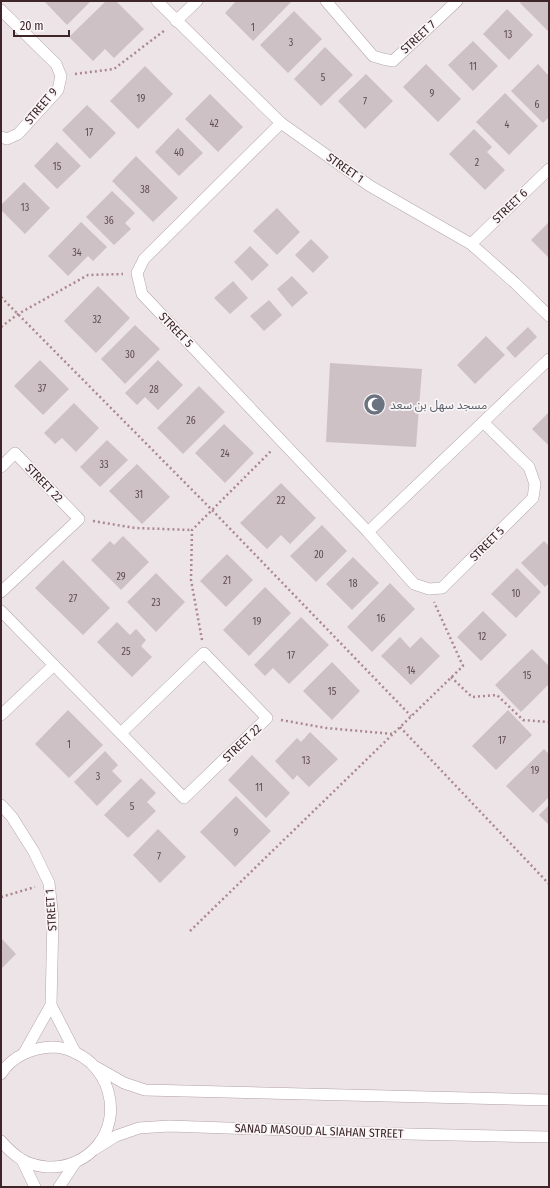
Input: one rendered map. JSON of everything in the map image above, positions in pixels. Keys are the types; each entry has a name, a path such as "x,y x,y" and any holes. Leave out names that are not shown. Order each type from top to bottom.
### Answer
{"street":[{"name":"STREET 1","path":"157,1 281,124 370,186 471,244 516,283 549,316"},
{"path":"176,21 197,1"},
{"name":"STREET 7","path":"328,2 373,56 392,60 457,1"},
{"name":"STREET 9","path":"1,10 56,64 61,76 58,90 18,134 7,139 1,137"},
{"path":"137,273 144,259 281,124"},
{"name":"STREET 6","path":"471,244 549,168"},
{"name":"STREET 5","path":"137,273 142,294 368,532 414,584 428,589 442,588 533,498 535,484 529,467 483,422"},
{"path":"368,532 549,359"},
{"name":"STREET 22","path":"1,467 15,453 79,518"},
{"path":"1,592 79,518"},
{"name":"STREET 22","path":"1,611 184,798 268,718 204,653"},
{"path":"121,733 204,653"},
{"path":"1,715 54,665"},
{"name":"STREET 1","path":"1,805 20,828 49,883 52,919 51,1005 75,1052"},
{"name":"STREET 1","path":"24,1053 51,1005"},
{"path":"2,1071 13,1060 24,1053 41,1048 58,1047 75,1052 96,1067 124,1083 145,1090 549,1100"},
{"path":"1,1141 9,1151 22,1160 39,1166 57,1167 75,1163 85,1157 94,1149 105,1134 110,1117 110,1100 105,1082 96,1067"},
{"name":"SANAD MASOUD AL SIAHAN STREET","path":"94,1149 116,1136 139,1128 169,1126 400,1134 549,1137"},
{"path":"22,1160 35,1187"},
{"path":"59,1187 75,1163"}],"path":[{"path":"61,76 114,69 176,21"},
{"path":"1,327 18,314 88,275 137,273"},
{"path":"1,297 212,510 411,716"},
{"path":"204,653 191,580 192,530 282,441"},
{"path":"79,518 135,528 192,530"},
{"path":"190,931 463,666 428,589"},
{"path":"451,677 472,697 497,695 523,720 549,722"},
{"path":"268,718 326,728 393,734"},
{"path":"400,727 549,884"},
{"path":"1,897 49,883"}],"building":[{"path":"44,1 91,1 67,25"},
{"path":"106,1 116,1 144,29 114,58 105,49 93,61 69,37"},
{"path":"236,1 292,1 253,41 225,13"},
{"path":"522,1 549,1 549,32 520,3"},
{"path":"507,9 533,35 509,60 483,34"},
{"path":"294,11 322,39 288,73 260,45"},
{"path":"473,41 498,66 473,91 448,65"},
{"path":"325,47 353,75 321,106 294,79"},
{"path":"426,64 461,99 438,122 403,87"},
{"path":"538,64 549,76 549,117 543,123 511,91"},
{"path":"145,66 173,94 138,129 110,101"},
{"path":"366,74 393,101 365,129 338,101"},
{"path":"505,93 538,126 509,155 476,122"},
{"path":"210,94 243,127 218,152 185,119"},
{"path":"87,105 116,133 90,159 62,130"},
{"path":"178,128 203,153 179,176 155,152"},
{"path":"474,129 492,147 487,152 505,170 485,190 449,154"},
{"path":"57,142 81,166 57,189 34,166"},
{"path":"136,156 178,198 153,222 112,181"},
{"path":"24,182 50,208 25,234 1,210 1,205"},
{"path":"112,191 135,213 125,223 131,229 114,245 86,217"},
{"path":"277,208 300,232 277,255 253,231"},
{"path":"81,222 107,247 93,261 88,256 68,276 48,256"},
{"path":"549,222 549,258 531,240"},
{"path":"311,239 329,257 313,273 295,255"},
{"path":"250,246 269,265 252,281 234,262"},
{"path":"292,276 308,293 292,307 277,289"},
{"path":"233,281 248,298 230,314 214,298"},
{"path":"98,286 130,318 96,353 64,321"},
{"path":"269,300 282,315 264,331 250,316"},
{"path":"135,325 160,349 125,384 101,359"},
{"path":"528,327 537,337 515,358 506,348"},
{"path":"486,336 505,355 475,384 457,365"},
{"path":"40,360 69,389 43,415 14,386"},
{"path":"158,360 183,385 158,410 145,397 137,405 125,393"},
{"name":"مسجد سهل بن سعد","path":"330,363 422,369 416,447 326,442"},
{"path":"199,386 225,412 183,454 157,428"},
{"path":"74,403 99,428 76,452 62,438 55,444 44,433"},
{"path":"549,412 549,446 532,429"},
{"path":"224,424 254,453 225,483 195,453"},
{"path":"107,440 128,460 100,487 80,467"},
{"path":"137,464 170,497 142,524 109,491"},
{"path":"281,483 316,518 290,544 281,535 267,549 240,523"},
{"path":"322,525 347,551 316,582 290,556"},
{"path":"123,536 149,562 121,590 91,560 110,541 114,545"},
{"path":"544,541 549,546 549,583 545,587 521,563"},
{"path":"227,554 253,580 226,607 200,581"},
{"path":"353,557 379,583 352,610 326,584"},
{"path":"63,560 110,608 83,635 35,588"},
{"path":"517,568 541,592 516,618 491,594"},
{"path":"156,573 185,602 156,632 127,602"},
{"path":"390,583 415,609 372,652 347,627"},
{"path":"265,587 291,613 249,656 223,630"},
{"path":"483,611 507,635 481,661 457,637"},
{"path":"301,617 329,645 289,684 273,668 265,676 254,665"},
{"path":"117,622 130,635 136,629 146,640 141,646 152,657 132,677 97,642"},
{"path":"400,637 410,648 421,637 440,656 411,685 381,656"},
{"path":"532,649 549,666 549,684 521,712 495,685"},
{"path":"332,662 360,691 332,720 303,691"},
{"path":"68,710 103,745 69,778 35,744"},
{"path":"508,710 532,735 496,770 472,746"},
{"path":"310,732 338,759 309,787 297,775 293,780 275,761 297,738 301,742"},
{"path":"544,749 549,754 549,797 533,813 506,786"},
{"path":"105,751 118,765 112,771 122,781 97,806 74,782"},
{"path":"252,755 290,793 266,818 228,780"},
{"path":"141,778 156,793 147,802 156,811 128,838 104,815"},
{"path":"236,796 271,831 235,867 200,832"},
{"path":"549,805 549,825 539,815"},
{"path":"158,829 186,857 160,883 133,855"},
{"path":"1,938 16,954 1,969"}],"place":[{"name":"مسجد سهل بن سعد","path":"374,405"}]}
